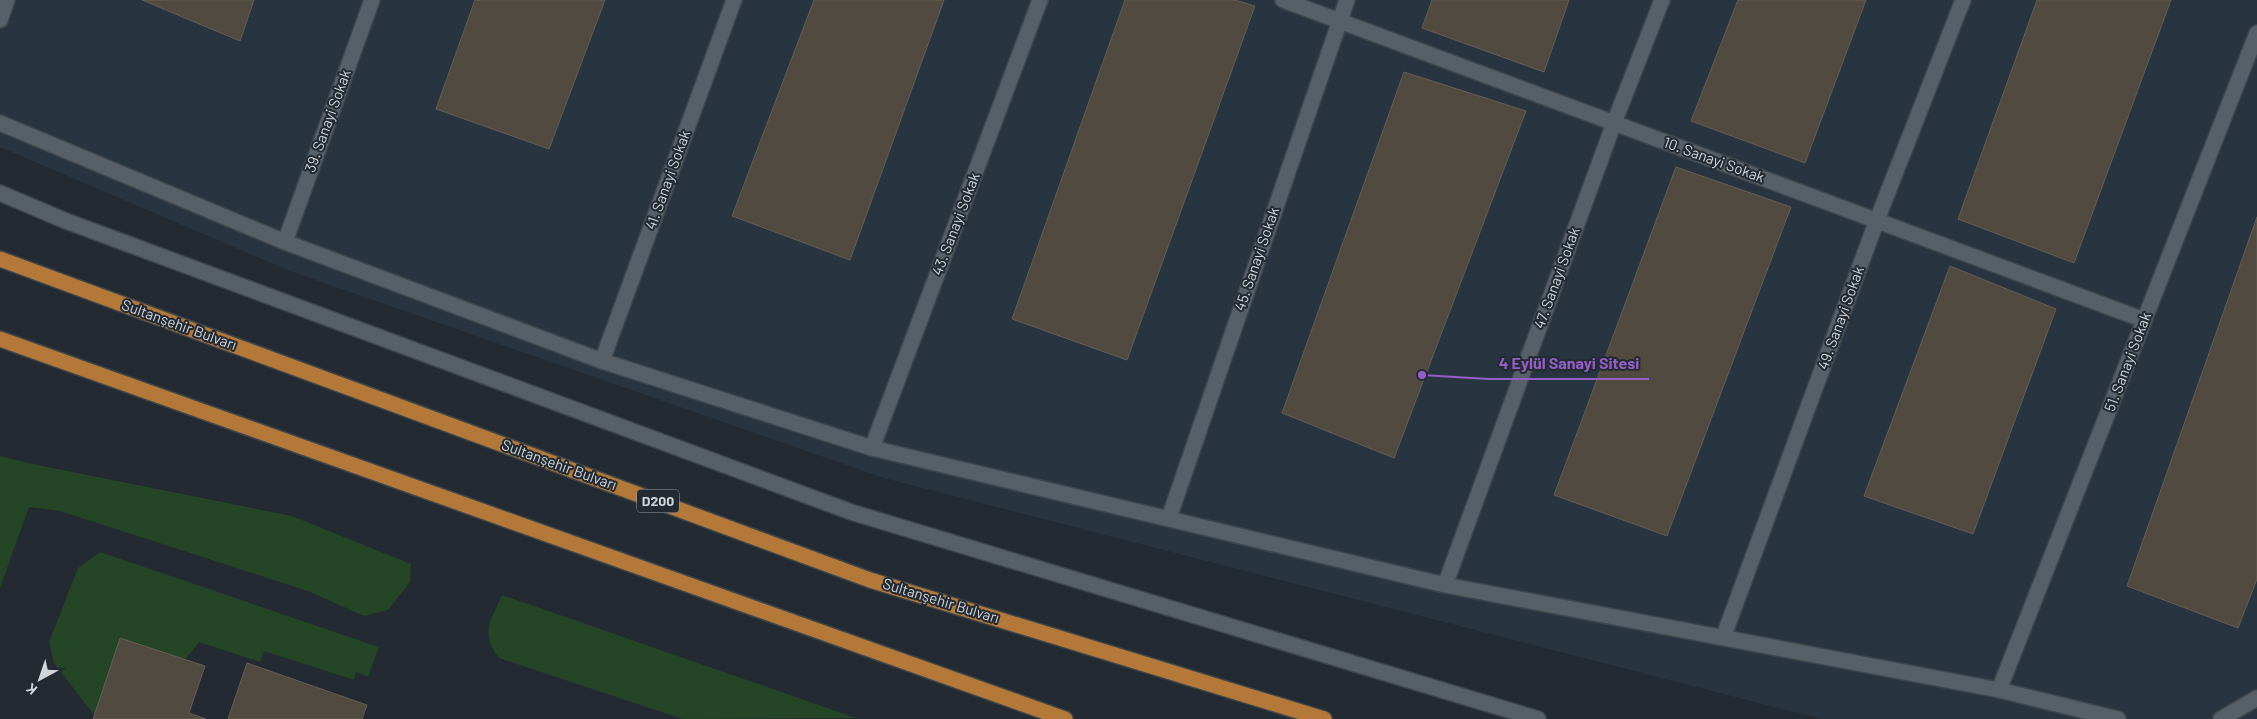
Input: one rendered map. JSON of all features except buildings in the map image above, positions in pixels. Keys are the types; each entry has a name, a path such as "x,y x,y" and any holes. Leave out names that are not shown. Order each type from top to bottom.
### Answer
{"highway":[{"name":"Sultanşehir Bulvarı","path":"0,259 870,580 1324,719"},
{"path":"0,339 1066,719"}],"street":[{"path":"0,20 8,0"},
{"name":"39. Sanayi Sokak","path":"285,242 372,0"},
{"name":"41. Sanayi Sokak","path":"602,361 734,0"},
{"name":"43. Sanayi Sokak","path":"872,448 1040,0"},
{"name":"10. Sanayi Sokak","path":"1283,0 2144,320"},
{"name":"45. Sanayi Sokak","path":"1169,518 1347,0"},
{"name":"47. Sanayi Sokak","path":"1444,585 1614,123 1662,0"},
{"name":"49. Sanayi Sokak","path":"1723,638 1877,220 1963,0"},
{"name":"51. Sanayi Sokak","path":"1999,690 2257,33"},
{"path":"0,124 285,242 602,361 872,448 1444,585 1999,690 2118,719"},
{"path":"0,193 66,221 851,512 1538,719"},
{"path":"2221,719 2257,698"}],"shaded area":[{"path":"0,0 2257,0 2257,719 1821,719 884,478 290,271 0,147"}],"green space":[{"path":"0,456 292,516 411,564 410,582 388,610 364,616 308,591 60,511 29,507 0,588"},
{"path":"100,552 379,647 368,677 356,672 354,680 264,651 260,662 199,642 185,660 120,638 94,715 54,663 49,642 78,568"},
{"path":"502,595 856,718 683,719 499,658 489,641 488,633 491,620"}],"place":[{"name":"4 Eylül Sanayi Sitesi","path":"1422,375"}]}
